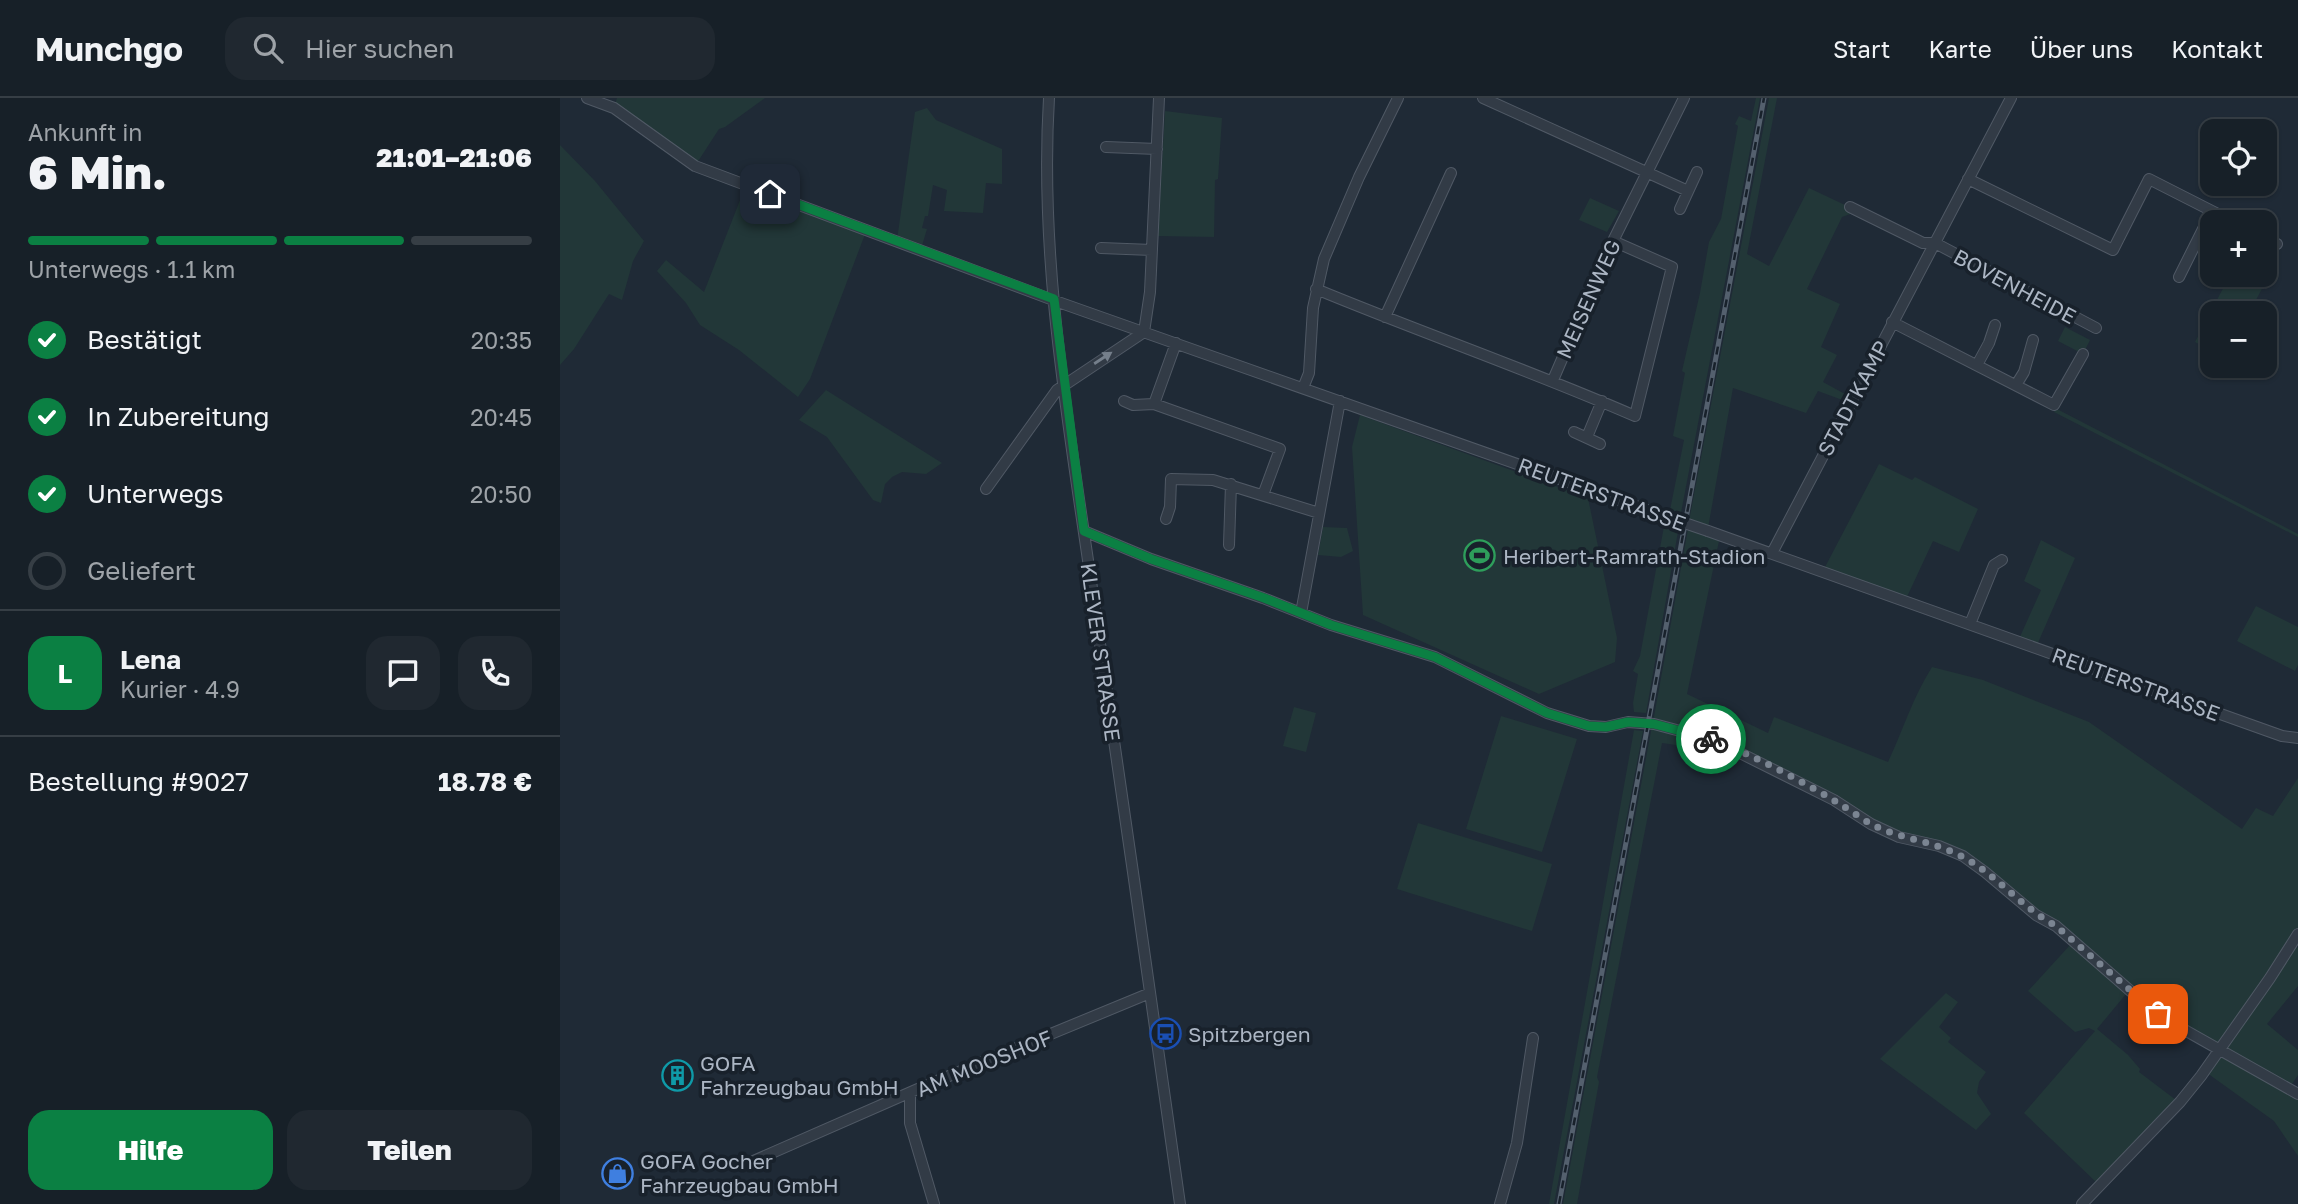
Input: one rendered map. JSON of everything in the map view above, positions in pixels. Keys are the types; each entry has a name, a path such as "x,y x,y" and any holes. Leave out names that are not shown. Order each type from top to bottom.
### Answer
{"street":[{"name":"REUTERSTRASSE","path":"587,98 614,108 695,166 1144,332 2282,736 2298,738"},
{"name":"KLEVER STRASSE","path":"1049,98 1046,168 1050,297 1180,1204"},
{"path":"986,489 1050,398 1064,385 1144,332 1150,292 1159,98"},
{"path":"1303,388 1309,373 1316,289 1324,259 1398,98"},
{"path":"1483,98 1688,191"},
{"name":"MEISENWEG","path":"1316,289 1553,380 1613,241 1684,98"},
{"name":"STADTKAMP","path":"1772,553 2011,98"},
{"path":"1106,147 1157,149"},
{"path":"1680,209 1697,172"},
{"path":"1385,317 1451,173"},
{"path":"1968,179 2113,250 2149,180 2210,210"},
{"path":"1850,207 1923,243 1935,243"},
{"path":"2179,277 2200,235"},
{"path":"1553,380 1635,416 1672,267 1613,241"},
{"name":"BOVENHEIDE","path":"1935,243 2096,328"},
{"path":"1101,248 1152,250"},
{"path":"1892,323 2054,405 2083,354"},
{"path":"1977,365 1995,325"},
{"path":"2016,385 2024,372 2033,340"},
{"path":"1154,404 1175,343"},
{"path":"1124,401 1133,405 1154,404 1280,449 1263,495"},
{"path":"1301,613 1340,401"},
{"path":"1587,437 1602,401"},
{"path":"1574,432 1600,443"},
{"path":"1166,519 1170,507 1171,479 1213,480 1231,484 1319,513"},
{"path":"1229,545 1231,484"},
{"path":"1084,531 1151,559 1331,625 1435,657 1547,713 1589,726 1606,727 1628,722 1654,724 1714,740 1834,800 1899,837 1939,846 1963,856 2036,915 2056,926 2158,1014 2298,1094"},
{"path":"1970,624 1994,565 2002,560"},
{"path":"2081,1204 2180,1102 2220,1050 2298,934"},
{"name":"AM MOOSHOF","path":"742,1166 1150,993"},
{"path":"1500,1204 1517,1143 1533,1038"},
{"path":"910,1093 910,1123 934,1204"}],"green space":[{"path":"617,98 765,98 719,129 695,166 614,108"},
{"path":"1756,98 1760,98 1680,518 1669,515 1684,440 1673,436 1685,373 1682,371 1709,242 1721,219 1738,126 1735,124 1739,116 1751,121"},
{"path":"1769,98 1777,98 1747,254 1769,266 1809,188 1845,205 1844,208 1853,213 1842,217 1807,289 1840,304 1821,347 1837,355 1823,382 1843,393 1849,392 1845,401 1818,391 1806,413 1733,388 1708,528 1689,521"},
{"path":"927,108 936,120 1002,149 1002,184 986,183 983,213 944,211 947,190 933,185 928,216 925,216 922,228 927,229 921,249 897,240 915,112"},
{"path":"1165,111 1222,118 1218,179 1215,180 1214,237 1158,236"},
{"path":"560,145 595,181 644,241 633,261 622,300 609,294 574,349 560,365"},
{"path":"746,185 867,229 810,379 798,397 739,350 700,325 686,303 657,271 666,260 704,292"},
{"path":"1590,198 1619,211 1607,232 1579,220"},
{"path":"2224,287 2263,287 2255,301 2216,301"},
{"path":"2065,327 2090,340 2083,354 2058,341"},
{"path":"826,390 942,463 926,474 902,472 892,477 885,484 881,503 873,500 827,437 799,420"},
{"path":"2055,408 2298,534 2298,537 2054,412"},
{"name":"Heribert-Ramrath-Stadion","path":"1360,415 1588,498 1617,638 1615,662 1539,694 1363,615 1352,447"},
{"path":"1879,464 1912,480 1915,477 1978,509 1959,552 1933,541 1906,599 1824,569"},
{"path":"1665,521 1679,526 1646,713 1634,712 1638,674 1633,671 1640,656"},
{"path":"1323,527 1347,528 1353,551 1341,557 1318,555"},
{"path":"1688,529 1719,541 1687,694 1768,733 1774,717 1888,762 1932,667 1983,680 2089,722 2242,829 2256,808 2273,816 2298,778 2298,928 2225,1038 2215,1044 2158,1011 2044,916 1963,854 1900,835 1777,768 1653,722"},
{"path":"2041,540 2075,558 2037,645 2019,639 2041,590 2024,581"},
{"path":"2256,606 2298,627 2298,665 2295,671 2237,641"},
{"path":"1294,707 1316,713 1306,752 1283,746"},
{"path":"1501,716 1577,739 1542,852 1466,829"},
{"path":"1652,726 1707,739 1731,753 1662,743 1597,1077 1599,1082 1577,1204 1563,1204"},
{"path":"1634,730 1643,731 1554,1204 1549,1204"},
{"path":"1418,823 1552,864 1532,931 1397,889"},
{"path":"2071,944 2126,994 2097,1029 2128,1055 2140,1069 2139,1072 2176,1100 2097,1183 2024,1113 2095,1031 2089,1028 2075,1032 2028,991"},
{"path":"2294,946 2298,948 2298,986 2267,1024 2298,1050 2298,1075 2290,1087 2228,1053 2227,1047"},
{"path":"1946,993 1958,1002 1939,1027 1951,1038 1948,1042 1986,1072 1979,1082 1977,1093 1991,1114 1976,1130 1880,1059"},
{"path":"2227,1056 2298,1097 2298,1156 2274,1121 2207,1073 2219,1058"}],"railway":[{"path":"1559,1204 1764,98"}],"way so far":[{"path":"1711,739 1834,800 1871,824 1899,837 1939,846 1963,856 2036,915 2056,926 2158,1014"}],"place":[{"name":"Heribert-Ramrath-Stadion","path":"1480,556"},
{"name":"Spitzbergen","path":"1165,1034"},
{"name":"GOFA Fahrzeugbau GmbH","path":"677,1075"},
{"name":"GOFA Gocher Fahrzeugbau GmbH","path":"617,1173"}],"route":[{"path":"770,194 1054,299 1084,531 1151,559 1264,598 1331,625 1435,657 1547,713 1589,726 1606,727 1628,722 1654,724 1711,739"}]}
